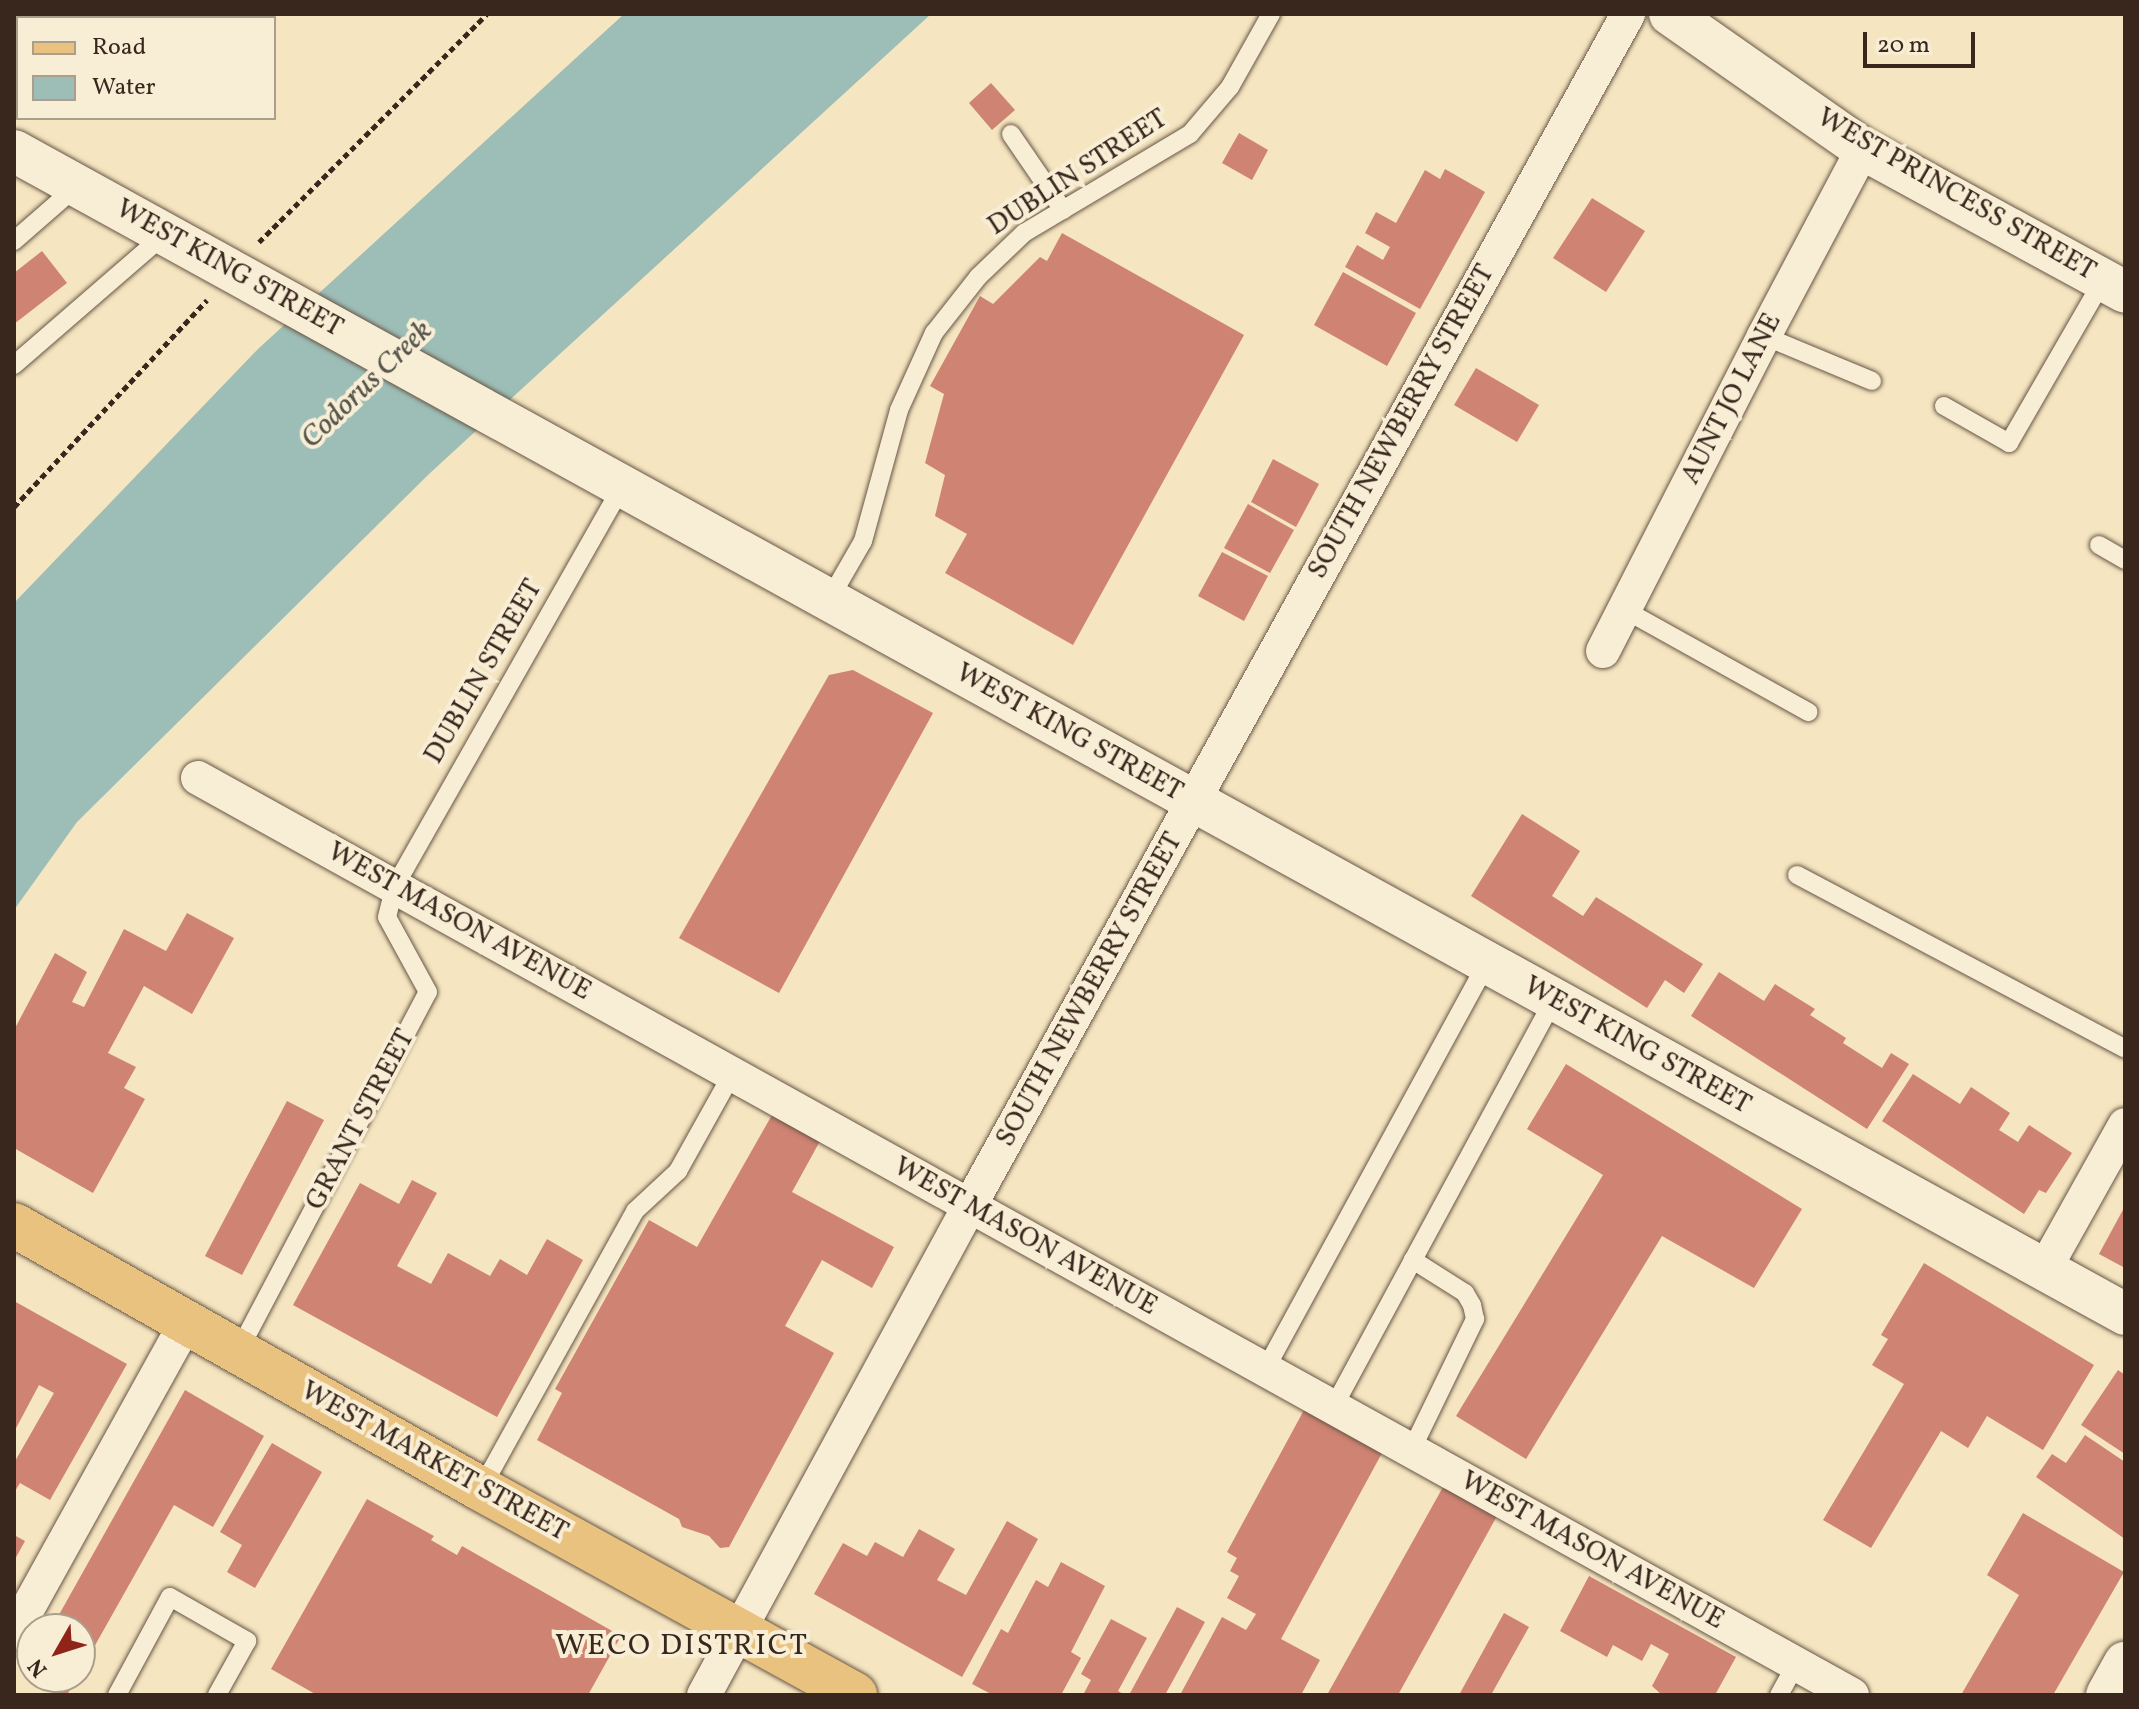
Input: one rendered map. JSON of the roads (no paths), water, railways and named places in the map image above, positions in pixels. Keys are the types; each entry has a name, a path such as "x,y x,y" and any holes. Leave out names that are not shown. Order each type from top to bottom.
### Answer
{"main road":[{"name":"WEST MARKET STREET","path":"14,1225 481,1489 855,1695"}],"street":[{"name":"SOUTH NEWBERRY STREET","path":"704,1695 969,1207 1628,14"},
{"name":"WEST PRINCESS STREET","path":"1670,14 1863,149 2114,286"},
{"name":"AUNT JO LANE","path":"1603,651 1863,149"},
{"name":"WEST KING STREET","path":"14,151 2125,1314"},
{"name":"WEST MASON AVENUE","path":"198,778 1852,1695"},
{"path":"2044,1270 2125,1125"},
{"path":"14,1633 186,1323"},
{"path":"2107,1695 2125,1663"}],"lane":[{"name":"DUBLIN STREET","path":"829,600 863,541 899,410 934,333 1002,251 1063,210 1190,134 1230,87 1271,14"},
{"path":"1011,134 1063,210"},
{"path":"14,241 77,186"},
{"path":"14,365 165,234"},
{"path":"1944,406 2009,443 2114,286"},
{"path":"1764,336 1872,381"},
{"name":"DUBLIN STREET","path":"395,886 622,486"},
{"path":"2099,545 2125,560"},
{"path":"1625,610 1808,712"},
{"path":"1797,875 2125,1049"},
{"name":"GRANT STREET","path":"238,1352 428,992 387,917 395,886"},
{"path":"1265,1370 1487,963"},
{"path":"1333,1408 1554,1000"},
{"path":"481,1489 635,1211 678,1171 732,1074"},
{"path":"1411,1451 1475,1319 1465,1293 1413,1260"},
{"path":"117,1695 170,1597 247,1641 217,1695"},
{"path":"1779,1695 1796,1664"}],"water":[{"name":"Codorus Creek","path":"624,14 931,14 429,474 77,822 14,910 14,603 258,349"}],"district":[{"name":"WECO DISTRICT","path":"682,1646"}]}
